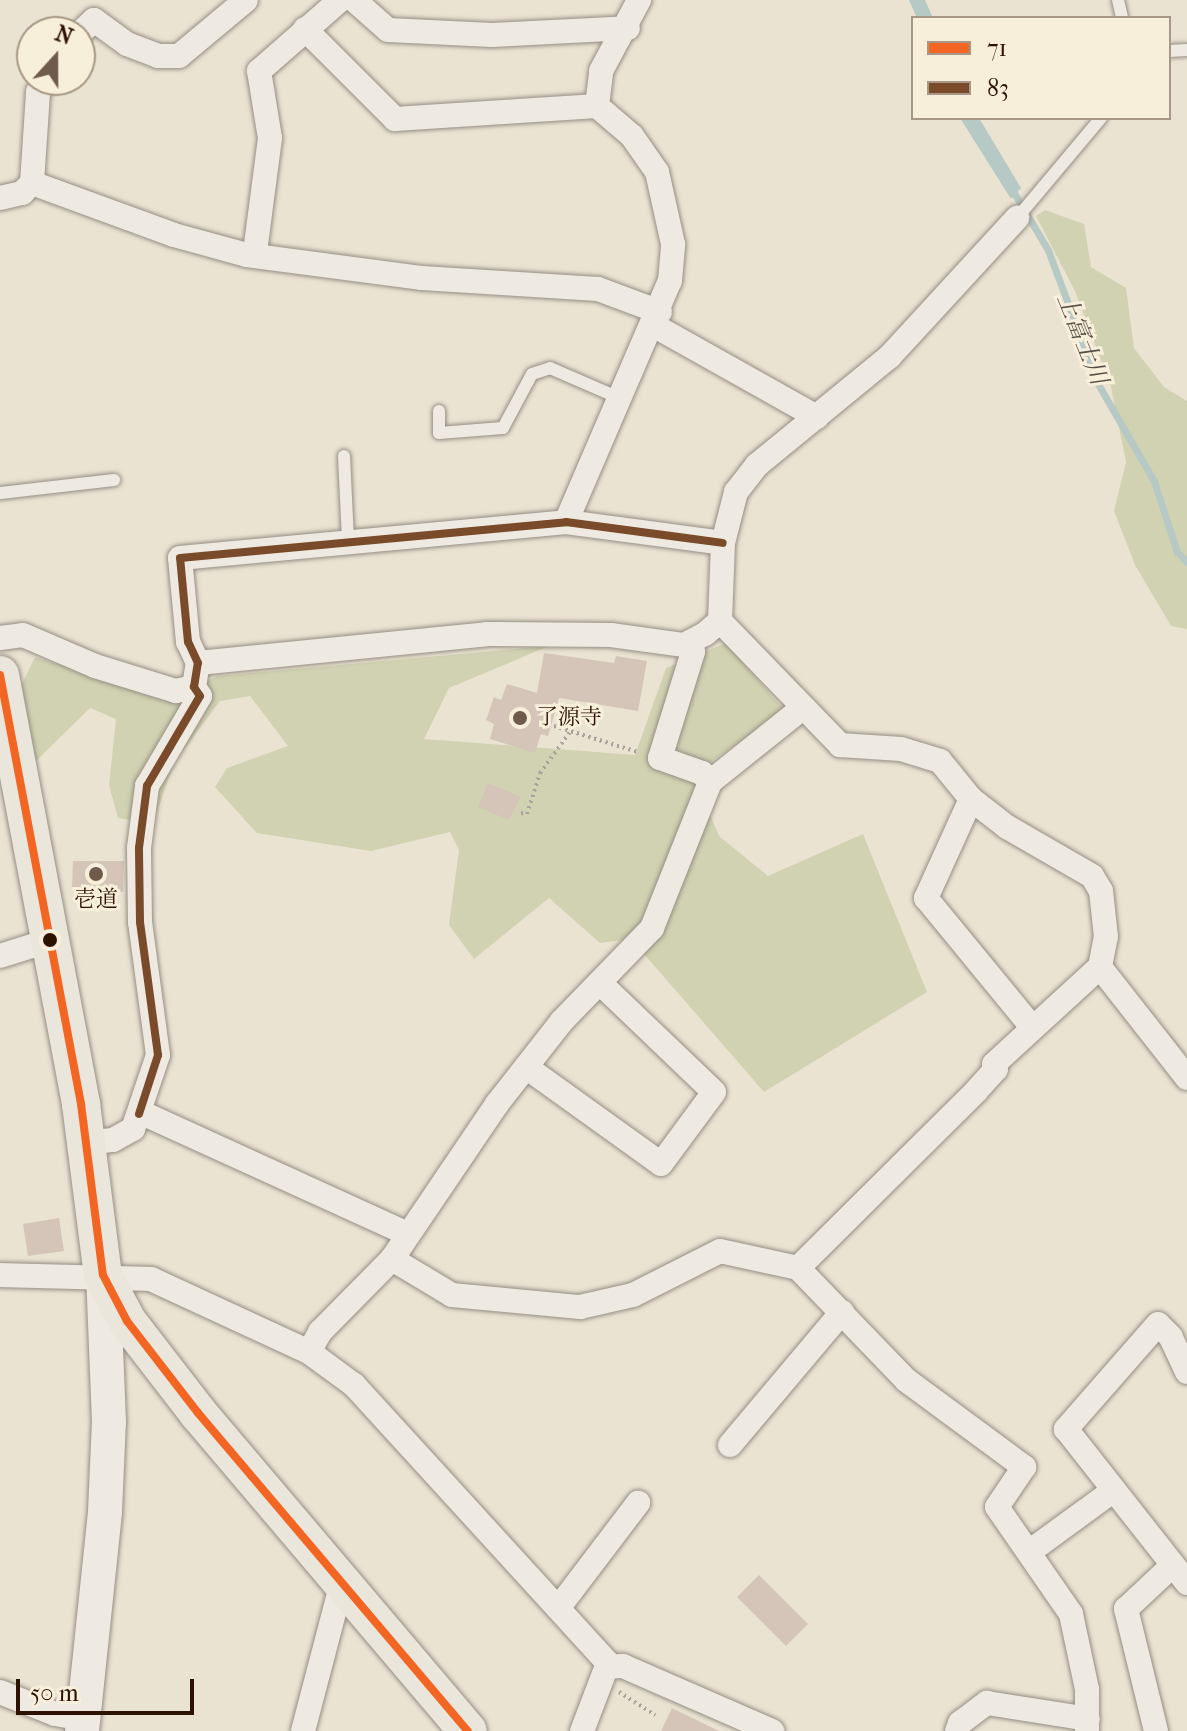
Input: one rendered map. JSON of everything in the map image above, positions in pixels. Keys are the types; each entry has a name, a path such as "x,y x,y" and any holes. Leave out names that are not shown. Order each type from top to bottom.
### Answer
{"main road":[{"path":"0,677 87,1143 103,1275 127,1321 341,1586 468,1731"}],"street":[{"path":"96,21 127,44 158,56 179,56 246,0"},
{"path":"255,252 270,138 259,71 340,0"},
{"path":"354,0 388,30 492,35 628,28"},
{"path":"597,106 598,79 628,28 639,0"},
{"path":"305,29 395,119 597,106 632,136 657,172 673,244 657,319 617,397 566,522"},
{"path":"0,198 22,193 32,183 38,96"},
{"path":"32,183 174,235 247,255 255,252 271,259 422,278 598,289 657,319 817,417"},
{"path":"798,1268 977,1090 1032,1027 1100,967 1106,937 1101,891 1092,876 1007,827 971,799 940,761 901,749 840,745 801,709 720,621 723,543 736,492 757,465 890,356 1017,218"},
{"path":"87,1143 113,1140 133,1129 158,1055 140,922 139,848 147,786 200,696 188,642 180,558 566,522 723,543"},
{"path":"0,638 23,635 95,666 176,691 196,675 487,634 611,635 690,642 720,621"},
{"path":"690,642 693,652 660,758 702,773 710,782"},
{"path":"309,1352 320,1332 392,1259 526,1067 562,1021 602,985 652,928 710,782 801,709"},
{"path":"971,799 926,898 1032,1027"},
{"path":"0,956 51,940"},
{"path":"1100,967 1187,1078"},
{"path":"526,1067 661,1164 714,1092 602,985"},
{"path":"140,1112 408,1234"},
{"path":"392,1259 452,1295 580,1307 607,1305 640,1292 720,1251 798,1268 906,1380 1024,1467 997,1507 1071,1614 1087,1725 987,1703 960,1723 957,1731"},
{"path":"0,1275 103,1275 151,1279 309,1352 354,1385 398,1430 559,1607 605,1675"},
{"path":"0,1692 83,1725 105,1512 109,1419 103,1275"},
{"path":"730,1445 842,1312"},
{"path":"1156,1731 1126,1609 1180,1574 1066,1429 1158,1324 1171,1337 1187,1372"},
{"path":"1029,1552 1114,1490"},
{"path":"559,1607 638,1503"},
{"path":"303,1731 341,1586"},
{"path":"582,1731 605,1675 623,1666 772,1731"}],"lane":[{"path":"1017,218 1099,120"},
{"path":"439,411 439,433 503,428 532,374 550,368 617,397"},
{"path":"344,456 348,542"},
{"path":"0,493 114,480"}],"path":[{"path":"554,726 660,758"},
{"path":"521,813 527,814 540,773 570,732"},
{"path":"605,1675 655,1715"}],"green space":[{"path":"1045,210 1084,224 1091,267 1126,288 1134,348 1164,387 1187,401 1187,629 1171,626 1135,565 1114,511 1126,462 1111,387 1075,291 1036,216"},
{"path":"726,643 785,711 693,774 719,836 768,876 863,834 927,992 764,1092 631,939 600,943 549,898 474,959 449,925 459,850 450,832 371,851 257,833 215,787 227,768 288,746 250,696 220,701 174,763 153,824 118,818 109,785 116,719 90,708 35,762 20,688 35,657 171,699 217,676 549,646 449,688 424,739 635,755 666,668"}],"shaded area":[{"path":"909,0 925,0 932,16 916,16"},
{"path":"961,120 980,120 1021,188 1011,199"}],"building":[{"path":"544,653 614,663 616,656 647,661 638,711 559,698 548,736 541,734 535,753 490,739 494,724 486,720 494,697 501,700 507,684 537,693"},
{"path":"488,783 521,797 509,820 478,807"},
{"path":"73,861 124,861 123,892 72,888"},
{"path":"59,1218 64,1251 28,1256 23,1224"},
{"path":"759,1575 808,1624 786,1646 737,1597"},
{"path":"672,1708 719,1731 661,1731"}],"waterway":[{"name":"上富士川","path":"1010,186 1048,250 1098,384 1154,481 1177,552 1187,562"}],"transit line":[{"name":"83","path":"139,1114 158,1055 140,922 139,848 147,786 200,696 194,687 198,663 188,642 180,558 566,522 723,543"},
{"name":"71","path":"0,675 81,1104 103,1275 127,1321 198,1413 468,1731"}],"place":[{"name":"了源寺","path":"520,718"},
{"name":"壱道","path":"96,874"}]}
